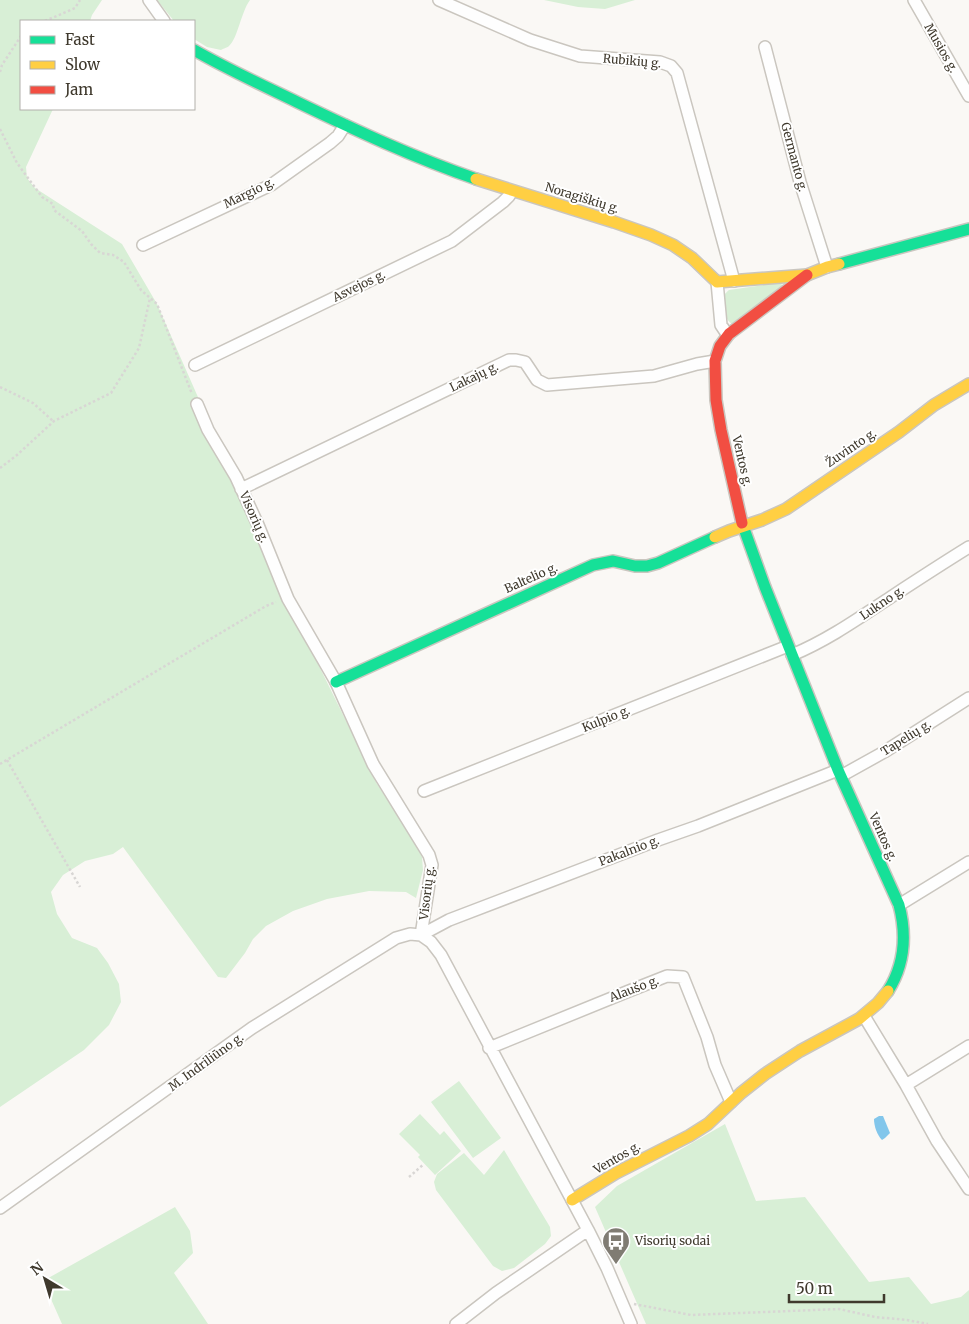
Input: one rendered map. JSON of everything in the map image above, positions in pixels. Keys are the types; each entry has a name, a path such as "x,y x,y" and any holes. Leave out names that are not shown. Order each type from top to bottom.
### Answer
{"street":[{"path":"149,0 163,20"},
{"name":"Rubikių g.","path":"439,0 530,40 580,56 660,62 671,66 677,73 734,281"},
{"name":"Musios g.","path":"914,0 969,96"},
{"name":"Germanto g.","path":"765,47 800,182 827,267"},
{"name":"Noragiškių g.","path":"195,51 345,125 453,171 614,222 673,245 692,258 717,282"},
{"name":"Margio g.","path":"142,245 271,185 330,143 338,136 345,125"},
{"name":"Asvejos g.","path":"195,365 452,241 503,202 512,191"},
{"path":"729,334 724,331 721,325 717,282 807,275 827,267 969,229"},
{"name":"Ventos g.","path":"572,1200 628,1166 695,1132 710,1122 731,1102 776,1066 804,1048 836,1033 864,1016 882,998 899,972 903,955 904,936 903,919 899,905 840,773 764,587 743,526 720,430 716,400 715,361 720,346 729,334 807,275"},
{"name":"Lakajų g.","path":"241,488 509,360 525,362 537,380 547,385 654,376 715,361"},
{"name":"Žuvinto g.","path":"743,526 786,509 899,432 934,405 969,384"},
{"name":"Visorių g.","path":"197,404 208,430 236,476 288,599 336,682 374,764 429,855 432,865 421,935 431,942 441,955 588,1230 631,1324"},
{"name":"Baltelio g.","path":"336,682 594,565 613,561 635,566 647,566 743,526"},
{"name":"Lukno g.","path":"790,650 814,646 969,547"},
{"name":"Kulpio g.","path":"424,791 790,650"},
{"name":"Tapelių g.","path":"840,773 884,752 969,698"},
{"name":"Pakalnio g.","path":"421,935 449,920 840,773"},
{"path":"899,905 969,862"},
{"name":"M. Indriliūno g.","path":"0,1208 252,1028 396,938 410,934 421,935"},
{"name":"Alaušo g.","path":"490,1048 667,976 683,977 707,1037 715,1065 731,1102"},
{"path":"864,1016 937,1141 969,1189"},
{"path":"906,1085 969,1046"},
{"path":"456,1324 588,1230"}],"path":[{"path":"47,20 75,8 80,0"},
{"path":"0,72 2,65 20,38"},
{"path":"0,129 17,163 42,197 53,204 54,210 82,230 91,244 100,253 113,255 124,262 141,290 158,304 197,404"},
{"path":"0,468 54,421 111,393 139,348 150,298"},
{"path":"0,388 32,403 54,421"},
{"path":"0,764 266,606 288,599"},
{"path":"7,760 80,887"},
{"path":"409,1177 424,1164"},
{"path":"621,1302 668,1309 691,1315 839,1309 875,1317 928,1324"}],"green space":[{"path":"0,0 102,0 90,20 20,20 20,110 53,110 26,167 27,178 35,188 122,244 157,304 293,613 377,784 412,837 422,857 423,870 416,898 406,892 369,891 327,899 293,911 266,926 253,939 226,978 218,977 123,847 113,854 85,861 63,875 51,892 57,914 72,938 97,948 108,963 119,984 121,1002 109,1025 84,1050 0,1107"},
{"path":"157,0 250,0 232,42 221,50 207,47 195,40 195,20 173,20"},
{"path":"544,0 635,0 605,9 578,7"},
{"path":"778,283 783,285 732,324 729,322 724,312 723,303 724,295 729,290"},
{"path":"459,1081 501,1138 473,1158 431,1102"},
{"path":"420,1114 440,1135 444,1131 461,1151 435,1175 418,1157 420,1155 399,1134"},
{"path":"725,1124 756,1201 805,1197 869,1282 909,1277 931,1304 961,1297 969,1290 969,1324 646,1324 595,1207 617,1186"},
{"path":"504,1150 550,1227 551,1236 545,1244 514,1268 502,1271 493,1266 436,1190 434,1182 437,1174 464,1153 484,1175"},
{"path":"175,1207 190,1231 193,1253 174,1273 208,1324 62,1324 43,1281"}],"water":[{"path":"883,1116 890,1133 882,1140 877,1133 874,1122 874,1119"}],"traffic: fast":[{"path":"195,51 245,77 363,133 430,162 476,179"},
{"path":"839,264 969,229"},
{"path":"742,523 765,587 838,770 899,905 902,916 903,950 898,971 888,991"},
{"path":"336,682 593,565 613,561 635,566 647,566 658,563 715,537"}],"traffic: slow":[{"path":"476,179 651,235 673,245 692,258 717,282 807,275 839,264"},
{"path":"715,537 786,509 899,432 934,405 969,384"},
{"path":"572,1200 616,1173 689,1136 708,1124 741,1093 765,1074 800,1051 859,1019 878,1003 888,991"}],"traffic: jam":[{"path":"742,523 721,430 716,400 715,361 720,346 729,334 807,275"}],"place":[{"name":"Visorių sodai","path":"616,1265"}]}
